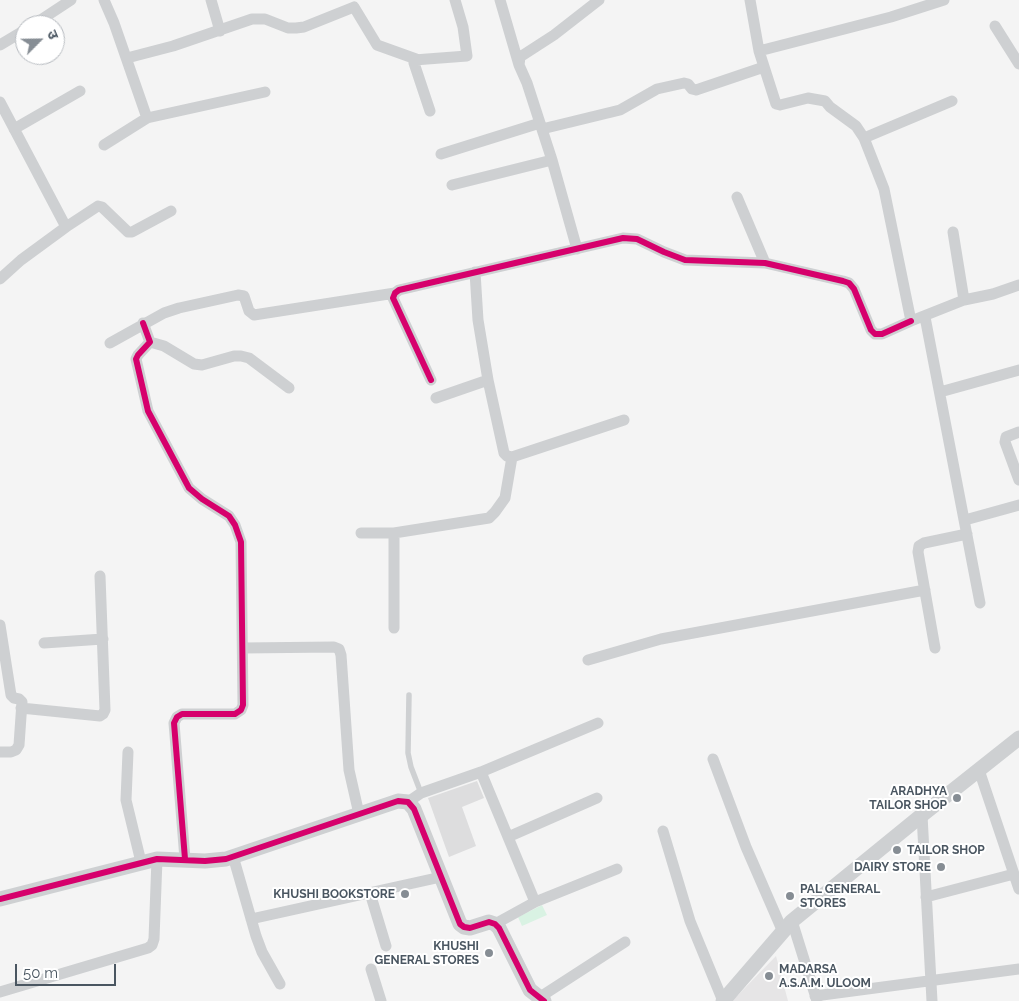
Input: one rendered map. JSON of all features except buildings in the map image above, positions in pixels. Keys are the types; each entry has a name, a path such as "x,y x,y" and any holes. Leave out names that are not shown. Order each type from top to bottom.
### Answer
{"street":[{"path":"48,15 71,0"},
{"path":"104,0 127,58 147,118"},
{"path":"212,0 220,30"},
{"path":"127,58 173,46 259,18 288,28 304,27 352,4 377,45 416,59 467,56 456,0"},
{"path":"500,0 519,65 552,160 577,249"},
{"path":"519,65 520,57 554,35 599,0"},
{"path":"750,0 759,51 776,104 780,105 808,98 825,101 830,107 856,126 864,138 884,189 911,321"},
{"path":"759,51 891,17 944,0"},
{"path":"995,26 1019,64"},
{"path":"0,45 15,36"},
{"path":"416,59 414,63 430,111"},
{"path":"441,154 541,126 620,110 657,89 684,83 696,90 764,67"},
{"path":"14,129 80,91"},
{"path":"104,146 147,118 265,92"},
{"path":"864,138 952,101"},
{"path":"0,102 66,227"},
{"path":"452,185 552,160"},
{"path":"737,197 765,263"},
{"path":"0,279 21,260 98,206 102,207 128,232 132,232 171,211"},
{"path":"953,232 964,300"},
{"path":"110,343 164,313 238,295 244,296 249,311 254,315 395,293 399,290 623,238 636,239 685,260 765,263 849,283 854,289 871,330 876,334 882,334 964,300 993,294 1019,285"},
{"path":"475,272 478,320 488,380 504,453 507,456 512,457 624,420"},
{"path":"395,293 393,298 431,380"},
{"path":"925,316 980,603"},
{"path":"144,324 150,342"},
{"path":"150,342 164,346 194,364 202,365 234,356 249,358 289,388"},
{"path":"150,342 136,359 148,412 189,488 202,499 229,516 238,532 240,542 243,705 236,714 182,714 177,717 174,723 185,859"},
{"path":"940,392 1019,370"},
{"path":"436,398 488,380"},
{"path":"1019,432 1006,437 1019,480"},
{"path":"361,533 394,533 489,518 496,512 505,498 512,457"},
{"path":"965,520 1019,505"},
{"path":"394,533 394,628"},
{"path":"935,648 918,552 919,546 924,543 968,534"},
{"path":"21,708 100,716 106,710 100,576"},
{"path":"588,660 661,639 925,590"},
{"path":"0,625 11,695 21,700 19,745 16,750 11,752 0,752"},
{"path":"44,643 103,639"},
{"path":"243,648 334,647 339,649 349,770 360,814"},
{"path":"0,899 157,859 205,861 233,856 398,801 408,802 421,793 481,772 598,723"},
{"path":"663,831 690,921 723,1001 787,926 1019,738"},
{"path":"128,752 126,800 141,862"},
{"path":"713,759 746,846 787,926 816,998 931,980 1019,969"},
{"path":"979,770 1019,889"},
{"path":"481,772 535,902"},
{"path":"508,837 597,798"},
{"path":"408,802 414,809 460,924 470,928 489,922 495,924 499,928 530,990 542,999 625,942"},
{"path":"922,815 932,1001"},
{"path":"233,856 262,952 280,984"},
{"path":"0,992 148,948 152,945 154,939 157,859"},
{"path":"495,924 535,902 617,869"},
{"path":"926,897 1014,874"},
{"path":"251,919 441,877"},
{"path":"370,893 386,946"},
{"path":"371,969 381,1001"}],"lane":[{"path":"409,695 408,753 421,793"}],"shaded area":[{"name":"MADARSA A.S.A.M. ULOOM","path":"776,956 788,1001 731,1001 738,995"}],"green space":[{"path":"542,905 547,915 522,926 518,917"}],"cycle path":[{"path":"431,380 393,298 399,290 623,238 637,239 685,260 765,263 849,283 854,289 871,330 875,334 882,334 911,321"},
{"path":"143,323 150,342 136,359 148,411 189,488 202,499 229,516 235,525 241,542 243,705 241,710 235,714 182,714 177,717 174,723 185,859"},
{"path":"0,899 157,859 205,861 226,859 398,801 408,802 414,809 460,924 470,928 489,922 495,924 499,928 530,990 544,1001"}],"place":[{"name":"ARADHYA TAILOR SHOP","path":"957,798"},
{"name":"TAILOR SHOP","path":"897,850"},
{"name":"DAIRY STORE","path":"941,867"},
{"name":"KHUSHI BOOKSTORE","path":"405,894"},
{"name":"PAL GENERAL STORES","path":"790,896"},
{"name":"KHUSHI GENERAL STORES","path":"489,953"},
{"name":"MADARSA A.S.A.M. ULOOM","path":"769,976"}]}
